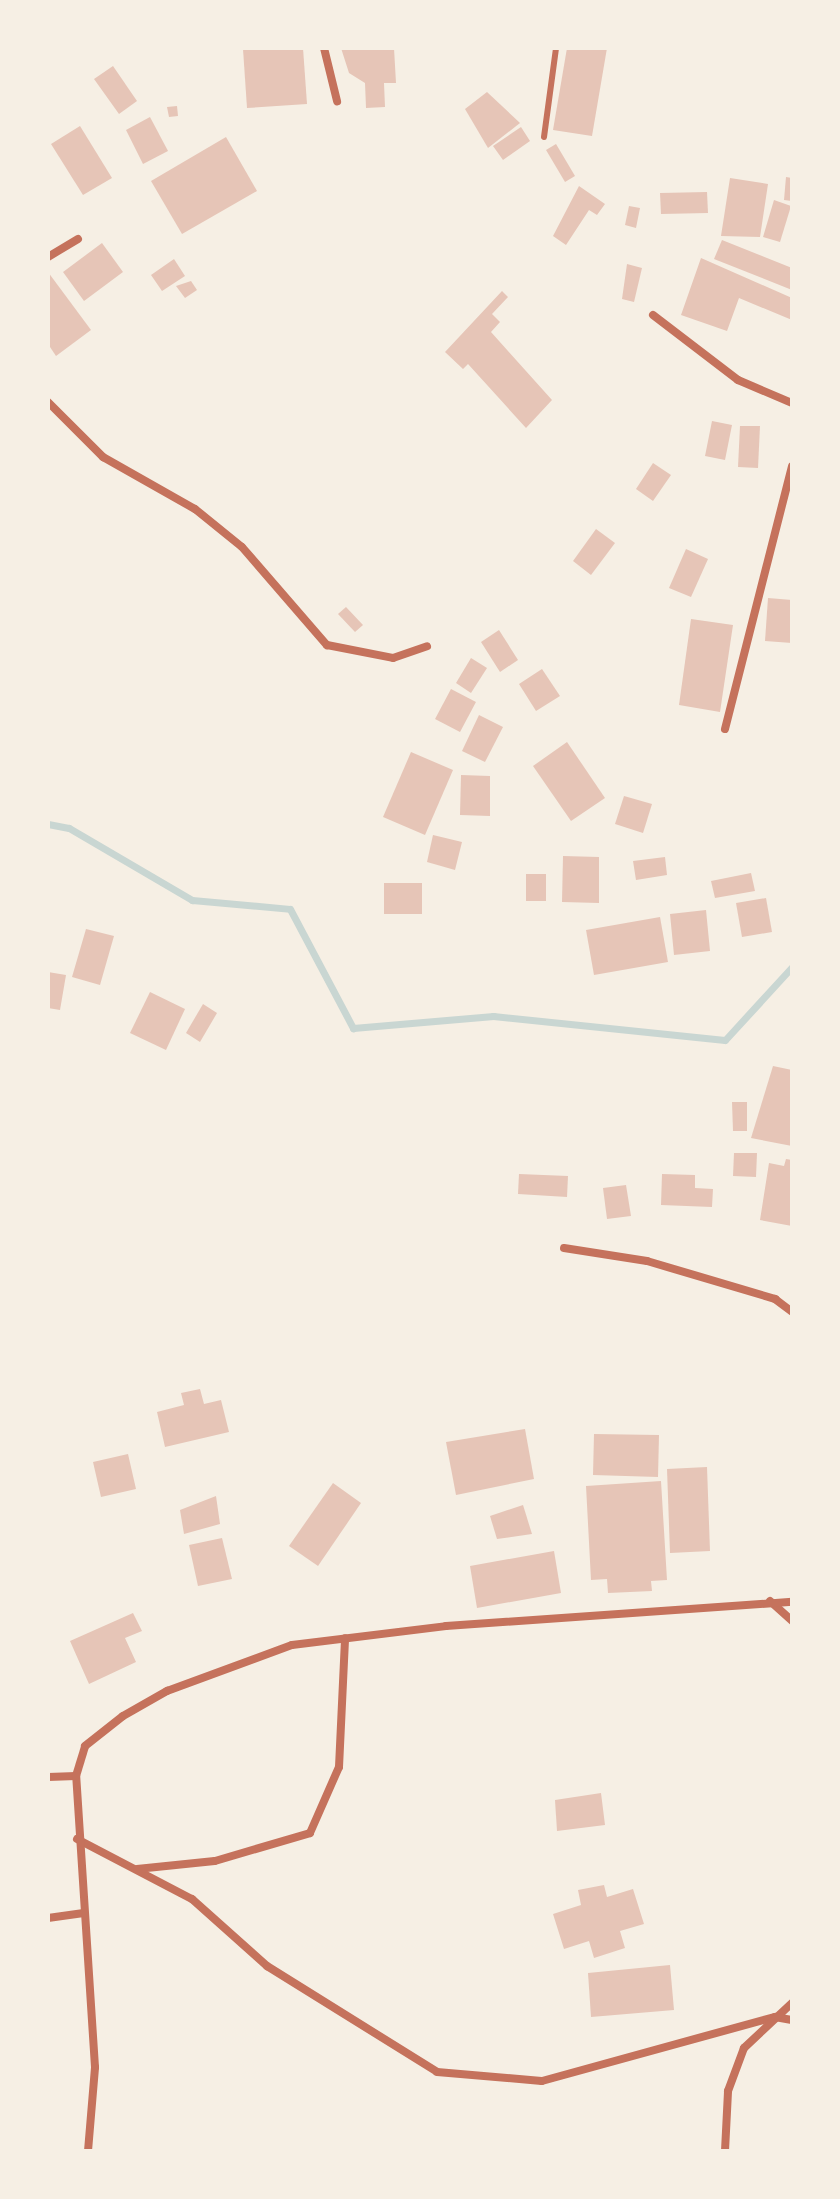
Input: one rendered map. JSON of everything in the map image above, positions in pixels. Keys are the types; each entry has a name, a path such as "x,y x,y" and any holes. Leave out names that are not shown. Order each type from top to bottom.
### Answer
{"street":[{"path":"324,48 337,101"},
{"path":"48,257 78,239"},
{"path":"653,315 738,380 792,403"},
{"path":"48,402 103,457 195,509 242,547 327,645 393,658 427,646"},
{"path":"725,729 792,466"},
{"path":"564,1248 647,1261 775,1299 792,1312"},
{"path":"88,2151 95,2067 77,1839 76,1776 85,1746 167,1691 292,1645 770,1600 792,1602"},
{"path":"770,1600 792,1621"},
{"path":"137,1869 215,1861 310,1833 339,1767 345,1638"},
{"path":"48,1777 76,1776"},
{"path":"77,1839 192,1899 277,1973 437,2072 542,2081 775,2017 792,2020"},
{"path":"48,1918 84,1913"},
{"path":"725,2151 728,2091 744,2048 792,2003"}],"lane":[{"path":"544,137 556,48"}],"building":[{"path":"303,48 307,104 247,108 243,49"},
{"path":"341,48 394,48 396,83 384,83 385,107 366,108 365,83 349,73"},
{"path":"567,48 607,48 592,136 553,130"},
{"path":"113,66 137,101 119,114 94,79"},
{"path":"487,92 520,123 488,148 465,109"},
{"path":"177,106 178,116 169,117 167,107"},
{"path":"150,117 168,151 143,164 126,130"},
{"path":"80,126 112,178 83,195 51,144"},
{"path":"521,127 530,141 503,160 493,146"},
{"path":"226,137 257,191 182,234 151,181"},
{"path":"556,144 575,176 565,182 546,150"},
{"path":"786,177 792,178 792,201 784,200"},
{"path":"730,178 768,184 760,237 721,236"},
{"path":"579,186 605,204 597,215 589,210 566,245 553,236"},
{"path":"707,192 708,213 661,214 660,193"},
{"path":"774,200 791,206 780,242 763,237"},
{"path":"629,206 640,208 636,228 625,225"},
{"path":"722,240 792,268 792,290 714,259"},
{"path":"102,243 123,272 84,301 63,272"},
{"path":"701,258 792,298 792,320 739,298 727,331 681,315"},
{"path":"174,259 185,276 162,291 151,275"},
{"path":"627,264 642,268 634,302 622,299"},
{"path":"48,272 91,330 56,356 48,344"},
{"path":"191,281 197,290 185,298 176,286"},
{"path":"502,291 508,297 492,314 500,322 491,332 552,400 526,428 468,364 463,369 445,352"},
{"path":"712,421 732,425 725,460 705,456"},
{"path":"740,426 760,426 758,468 738,467"},
{"path":"653,463 671,475 653,501 636,489"},
{"path":"596,529 615,543 591,575 573,561"},
{"path":"686,549 708,559 691,597 669,588"},
{"path":"768,598 792,600 792,643 765,641"},
{"path":"346,607 363,625 355,632 338,614"},
{"path":"691,619 733,625 720,712 679,705"},
{"path":"499,630 518,660 500,672 481,642"},
{"path":"471,658 487,668 471,693 456,683"},
{"path":"542,669 560,696 536,711 519,684"},
{"path":"451,689 476,702 460,732 435,719"},
{"path":"479,715 503,727 485,762 462,751"},
{"path":"567,742 605,798 571,821 533,766"},
{"path":"411,752 453,770 425,835 383,817"},
{"path":"461,775 490,776 490,816 460,815"},
{"path":"624,796 652,804 643,833 615,824"},
{"path":"433,835 462,842 455,870 427,862"},
{"path":"563,856 599,857 599,903 562,902"},
{"path":"665,857 667,875 636,880 633,861"},
{"path":"751,873 755,891 715,898 711,881"},
{"path":"526,874 546,874 546,901 526,901"},
{"path":"384,883 422,883 422,914 384,914"},
{"path":"766,898 772,932 742,937 736,903"},
{"path":"706,910 710,951 674,955 670,914"},
{"path":"660,917 668,962 594,975 586,930"},
{"path":"86,929 114,936 100,985 72,977"},
{"path":"48,972 66,975 60,1010 48,1008"},
{"path":"150,992 185,1009 166,1050 130,1033"},
{"path":"203,1004 217,1013 200,1042 186,1033"},
{"path":"773,1066 792,1070 792,1146 751,1138"},
{"path":"732,1102 747,1102 747,1131 733,1131"},
{"path":"734,1153 757,1153 756,1177 733,1176"},
{"path":"786,1159 792,1160 792,1226 760,1220 769,1163 784,1166"},
{"path":"519,1174 568,1176 567,1197 518,1194"},
{"path":"662,1174 695,1175 695,1188 713,1189 712,1207 661,1205"},
{"path":"626,1185 631,1216 607,1219 603,1188"},
{"path":"200,1389 204,1404 221,1400 229,1432 165,1447 157,1412 184,1405 181,1393"},
{"path":"525,1429 534,1479 456,1495 446,1442"},
{"path":"594,1434 659,1435 658,1477 593,1475"},
{"path":"128,1454 136,1489 101,1497 93,1462"},
{"path":"707,1467 710,1551 670,1553 667,1469"},
{"path":"661,1481 667,1580 651,1581 652,1591 608,1593 607,1579 591,1580 586,1486"},
{"path":"333,1483 361,1503 318,1566 289,1546"},
{"path":"216,1496 220,1524 184,1534 180,1510"},
{"path":"523,1505 532,1534 497,1539 490,1516"},
{"path":"222,1538 232,1579 198,1586 189,1545"},
{"path":"554,1551 561,1593 477,1608 470,1566"},
{"path":"133,1613 142,1631 125,1638 136,1662 89,1684 70,1641"},
{"path":"601,1793 605,1825 557,1831 555,1800"},
{"path":"604,1885 607,1897 633,1889 644,1924 620,1931 625,1948 594,1958 589,1941 564,1949 553,1914 581,1905 578,1890"},
{"path":"670,1965 674,2010 591,2017 588,1973"}],"waterway":[{"path":"48,824 69,828 192,900 290,909 353,1028 493,1016 725,1040 792,967"}]}
